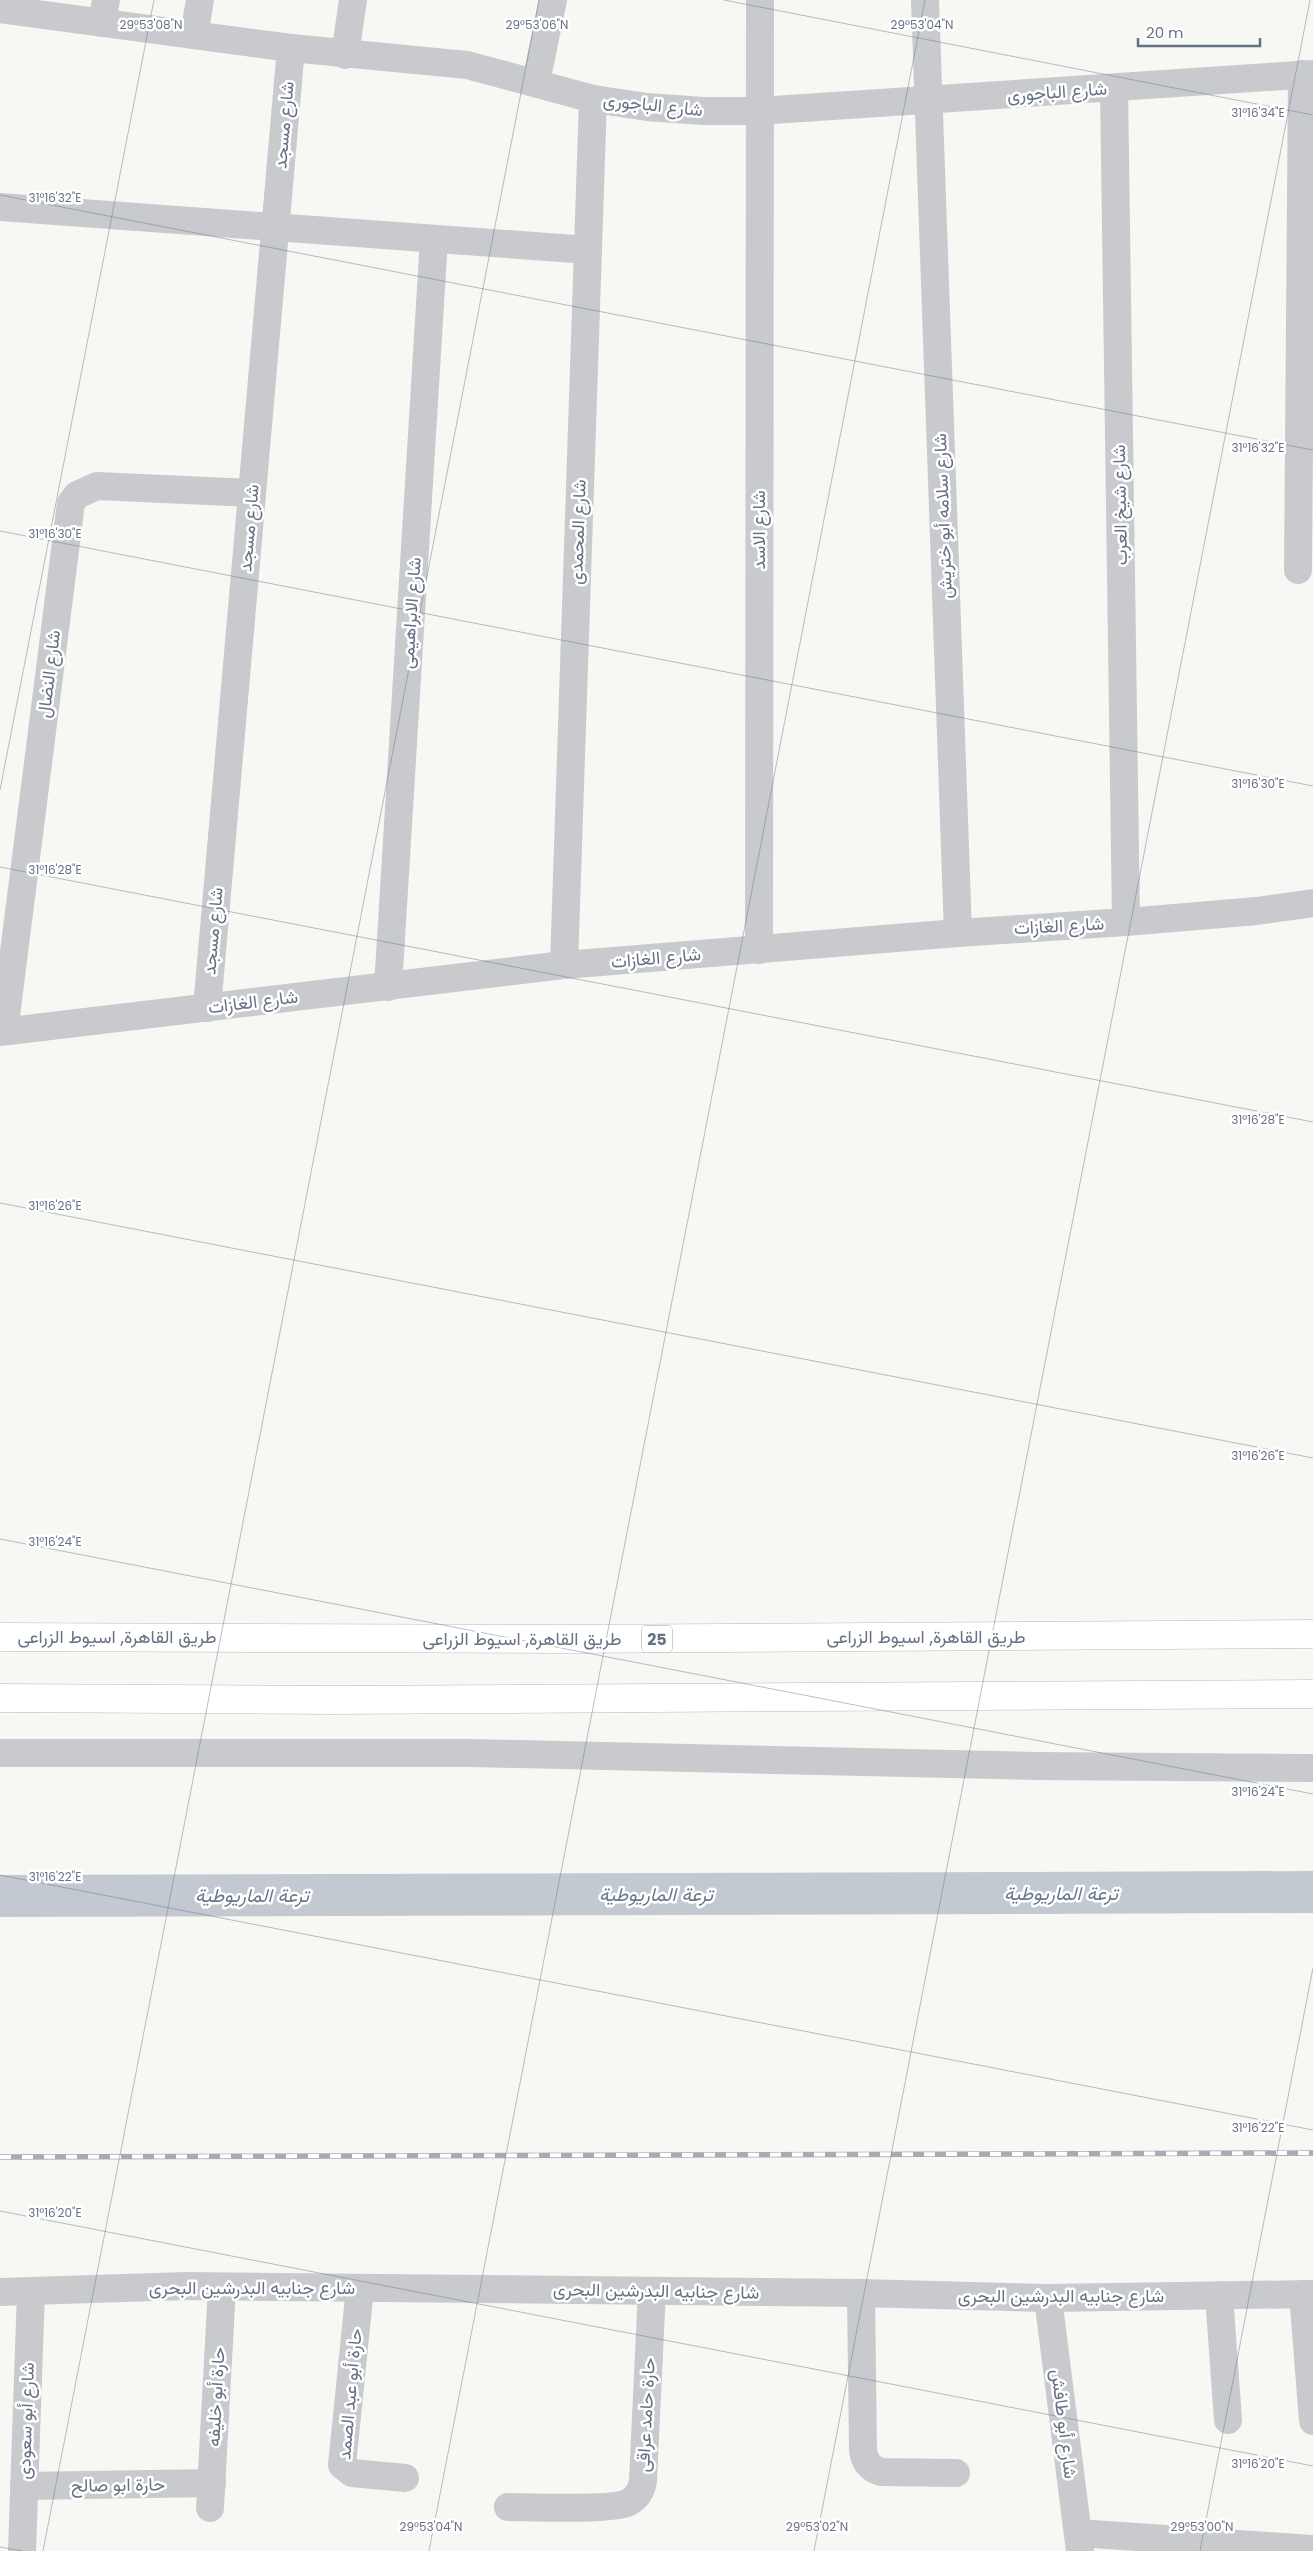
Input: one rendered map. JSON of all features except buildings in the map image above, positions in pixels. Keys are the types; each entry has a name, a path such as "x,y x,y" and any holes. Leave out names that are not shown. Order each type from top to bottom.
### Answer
{"highway":[{"name":"طريق القاهرة, اسيوط الزراعى","path":"0,1637 560,1640 1313,1634"},
{"path":"0,1698 333,1700 1313,1694"}],"street":[{"path":"194,35 200,0"},
{"path":"345,54 353,0"},
{"path":"536,82 553,0"},
{"name":"شارع الاسد","path":"759,950 760,0"},
{"name":"شارع سلامه أبو ختريش","path":"925,0 958,932"},
{"name":"شارع الباجورى","path":"0,9 104,11 194,35 345,54 408,58 468,65 593,98 647,107 703,111 759,111 1308,74"},
{"name":"شارع مسجد","path":"206,1008 291,48"},
{"path":"1298,570 1308,74"},
{"name":"شارع شيخ العرب","path":"1114,88 1126,922"},
{"name":"شارع المحمدى","path":"564,966 593,98"},
{"path":"0,207 588,250"},
{"name":"شارع الابراهيمى","path":"388,987 434,239"},
{"name":"شارع النضال","path":"2,1032 72,503 77,495 97,486 252,493"},
{"name":"شارع الغازات","path":"2,1032 564,966 958,932 1126,922 1257,911 1313,903"},
{"path":"0,1753 471,1753 1026,1766 1313,1768"},
{"name":"شارع جنابيه البدرشين البحرى","path":"0,2292 222,2287 861,2293 1048,2298 1308,2294"},
{"name":"حارة أبو خليفه","path":"211,2495 222,2287"},
{"name":"حارة أبو عبد الصمد","path":"360,2288 342,2465 352,2473 405,2478"},
{"name":"شارع أبو سعودى","path":"22,2551 31,2291"},
{"name":"حارة حامد عراقى","path":"508,2507 612,2506 630,2502 637,2496 643,2480 652,2291"},
{"path":"861,2293 863,2450 866,2462 875,2470 881,2472 956,2473"},
{"path":"1308,2294 1313,2421"},
{"path":"1219,2295 1228,2420"},
{"name":"شارع أبو طافش","path":"1048,2298 1079,2542"},
{"name":"حارة ابو صالح","path":"24,2486 211,2495"},
{"path":"1079,2542 1313,2549"}],"waterway":[{"name":"ترعة الماريوطية","path":"0,1896 1313,1892"}],"railway":[{"path":"0,2157 1313,2153"}]}
